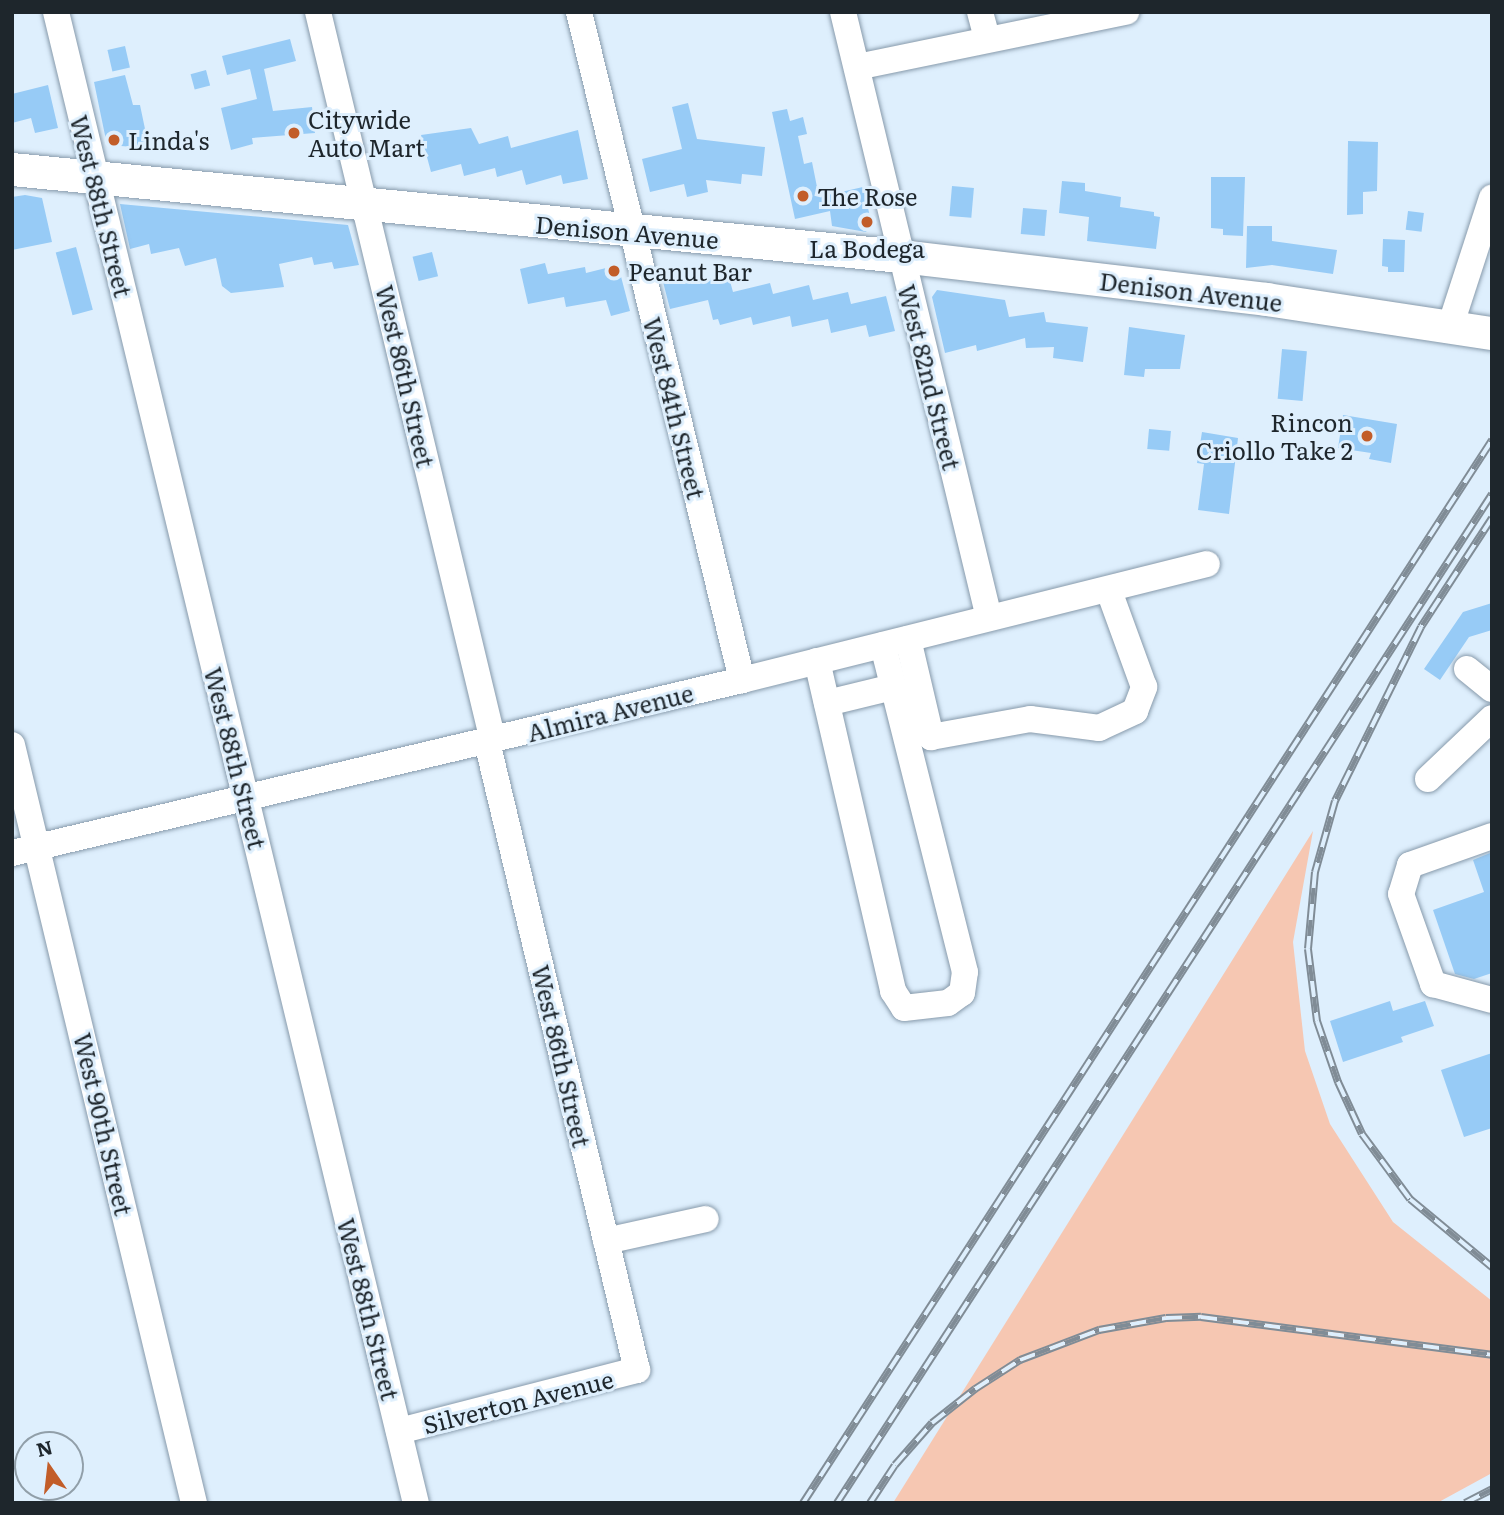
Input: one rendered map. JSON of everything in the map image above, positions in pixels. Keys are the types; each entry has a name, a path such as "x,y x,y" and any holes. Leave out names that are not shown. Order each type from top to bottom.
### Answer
{"main road":[{"name":"Denison Avenue","path":"12,169 365,206 901,256 1266,299 1492,333"}],"street":[{"name":"West 88th Street","path":"56,12 416,1503"},
{"name":"West 86th Street","path":"318,12 637,1370"},
{"name":"West 84th Street","path":"579,12 741,680"},
{"name":"West 82nd Street","path":"843,12 989,618"},
{"path":"981,12 987,38"},
{"path":"856,67 987,38 1126,12"},
{"path":"1450,327 1492,198"},
{"name":"Almira Avenue","path":"12,853 490,741 989,618 1110,591 1207,564"},
{"path":"895,642 931,737 1030,719 1099,728 1135,711 1144,687 1110,591"},
{"path":"817,661 893,991 904,1008 948,1003 962,993 965,972 893,687 895,642"},
{"path":"1468,669 1492,690"},
{"path":"827,703 893,687"},
{"path":"1428,779 1492,718"},
{"name":"West 90th Street","path":"12,745 194,1503"},
{"path":"1492,836 1410,864 1401,894 1433,984 1492,1000"},
{"path":"606,1241 706,1219"},
{"name":"Silverton Avenue","path":"399,1431 637,1370"}],"shaded area":[{"path":"1313,831 1293,942 1305,1051 1330,1124 1393,1222 1492,1301 1492,1473 1437,1503 893,1503"}],"building":[{"path":"290,39 296,61 264,69 273,111 312,107 315,133 252,138 253,144 231,150 221,108 257,99 250,69 227,75 222,56"},
{"path":"125,46 130,67 112,71 107,50"},
{"path":"206,70 210,85 195,90 191,74"},
{"path":"125,75 133,105 140,105 149,148 107,145 94,82"},
{"path":"48,85 58,128 35,133 31,118 12,123 12,94"},
{"path":"688,103 697,139 765,147 762,176 742,174 741,184 706,180 708,192 687,197 684,184 650,192 642,159 682,149 672,107"},
{"path":"787,109 790,121 803,117 807,134 798,136 804,164 812,162 819,197 863,187 872,225 866,232 832,226 830,211 795,219 772,112"},
{"path":"471,128 479,144 508,136 511,148 578,130 588,179 563,184 561,175 526,185 522,170 497,177 495,168 464,176 461,164 431,172 421,135"},
{"path":"1348,141 1378,142 1377,191 1363,192 1363,214 1347,215"},
{"path":"1211,177 1245,177 1243,236 1223,235 1223,229 1211,228"},
{"path":"1062,181 1085,183 1085,191 1121,197 1120,207 1154,212 1154,216 1160,217 1156,249 1087,241 1089,217 1059,213"},
{"path":"952,186 974,188 971,218 949,216"},
{"path":"25,195 42,198 52,242 12,250 12,197"},
{"path":"120,204 348,225 359,265 334,269 332,262 314,265 312,257 279,264 284,287 231,293 222,286 216,258 185,266 179,248 151,254 149,244 130,249"},
{"path":"1023,208 1047,210 1045,236 1021,234"},
{"path":"1408,211 1424,213 1422,232 1406,230"},
{"path":"1247,226 1272,226 1272,241 1337,250 1333,274 1272,265 1246,268"},
{"path":"1383,239 1405,240 1404,272 1388,272 1388,267 1382,266"},
{"path":"76,247 93,310 73,315 56,252"},
{"path":"432,252 438,276 419,281 413,257"},
{"path":"545,263 548,274 585,267 586,273 618,265 630,311 611,316 606,300 566,307 564,297 528,304 520,269"},
{"path":"687,268 691,284 728,274 733,292 770,283 773,294 809,285 813,300 848,292 851,304 886,296 895,331 869,337 866,325 831,333 828,319 792,327 790,316 753,325 751,317 720,325 718,319 713,320 708,300 670,309 661,274"},
{"path":"937,290 1005,300 1009,317 1044,312 1046,322 1088,327 1083,362 1053,358 1054,347 1026,348 1025,338 977,351 976,345 945,353 932,297"},
{"path":"1129,327 1185,335 1180,369 1145,369 1144,377 1124,375"},
{"path":"1282,349 1307,351 1303,401 1278,399"},
{"name":"Rincon Criollo Take 2","path":"1343,415 1397,424 1391,463 1369,459 1371,453 1338,448"},
{"path":"1149,429 1171,431 1169,451 1147,449"},
{"path":"1202,432 1238,438 1229,514 1198,510 1204,464 1197,463"},
{"path":"1492,603 1492,630 1469,637 1440,680 1424,669 1463,612"},
{"path":"1490,853 1492,973 1474,979 1455,974 1433,910 1484,892 1473,860"},
{"path":"1390,1001 1393,1011 1425,1001 1434,1026 1401,1037 1403,1042 1343,1062 1330,1021"},
{"path":"1492,1053 1492,1128 1464,1137 1441,1070"}],"railway":[{"path":"803,1503 1492,440"},
{"path":"837,1503 1492,494"},
{"path":"1492,518 1421,627 1335,801 1315,872 1308,949 1317,1021 1338,1082 1362,1134 1410,1199 1492,1267"},
{"path":"870,1503 895,1465 932,1423 975,1389 1020,1360 1099,1330 1166,1318 1201,1317 1492,1355"},
{"path":"1465,1503 1492,1489"}],"place":[{"name":"Citywide Auto Mart","path":"294,133"},
{"name":"Linda's","path":"114,140"},
{"name":"The Rose","path":"803,196"},
{"name":"La Bodega","path":"867,222"},
{"name":"Peanut Bar","path":"614,271"},
{"name":"Rincon Criollo Take 2","path":"1367,436"}]}
